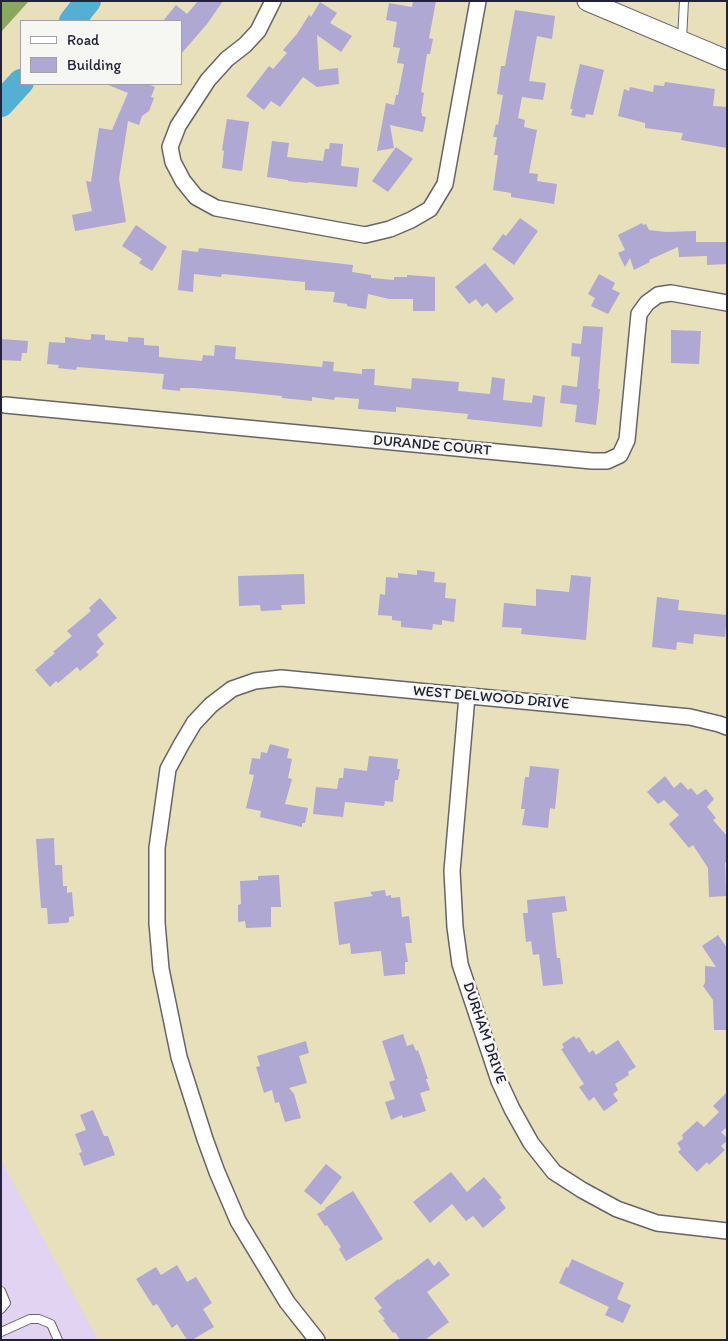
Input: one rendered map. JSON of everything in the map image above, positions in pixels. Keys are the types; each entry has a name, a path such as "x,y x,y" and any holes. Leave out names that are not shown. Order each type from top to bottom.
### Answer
{"street":[{"path":"273,1 258,31 245,46 227,59 208,80 178,126 170,147 172,162 183,181 196,197 216,208 365,235 390,229 430,209 445,184 478,1"},
{"path":"587,1 727,60"},
{"name":"DURANDE COURT","path":"5,405 607,461 620,455 627,440 639,314 647,303 658,295 671,293 727,303"},
{"name":"WEST DELWOOD DRIVE","path":"317,1340 287,1302 238,1222 205,1139 179,1056 161,969 157,923 157,848 168,769 194,723 211,705 232,689 255,681 281,678 690,717 727,727"},
{"name":"DURHAM DRIVE","path":"467,696 452,871 454,927 460,964 499,1081 512,1109 531,1143 554,1172 582,1190 617,1209 657,1223 727,1231"}],"lane":[{"path":"682,42 684,1"},
{"path":"1,1291 6,1303 1,1310"},
{"path":"1,1332 30,1319 39,1319 51,1324 58,1340"}],"shaded area":[{"path":"1,1160 98,1340 1,1340"}],"green space":[{"path":"1,1 29,1 1,32"}],"building":[{"path":"198,1 223,1 207,24 182,53 182,20 164,20 176,5 187,14"},
{"path":"413,1 436,1 429,38 433,39 430,54 427,54 421,92 424,93 421,113 422,116 426,117 423,132 390,125 394,148 377,151 386,103 394,105 396,95 398,95 404,64 397,63 400,48 393,47 397,22 386,20 389,3 412,7"},
{"path":"320,2 337,13 330,23 352,36 341,52 317,35 319,70 338,68 339,84 317,87 303,77 280,107 271,101 264,110 246,96 269,66 273,69 287,53 283,50 297,34 309,15 311,17"},
{"path":"515,10 555,16 552,39 537,36 529,81 546,83 543,100 522,97 518,118 525,120 524,127 537,130 529,173 538,174 537,181 557,184 554,204 511,197 511,193 493,190 498,155 494,155 497,137 493,137 496,124 498,125 503,95 497,94 501,66 505,66"},
{"path":"580,64 604,70 593,115 586,114 585,118 571,115 573,109 570,109"},
{"path":"665,82 715,89 713,106 727,107 727,148 681,140 683,133 645,128 645,123 618,116 624,89 629,91 630,87 653,92 654,85 664,86"},
{"path":"108,85 150,85 155,87 151,97 154,98 149,111 142,116 139,125 128,121 119,179 126,222 75,231 72,215 92,211 86,181 91,182 99,128 112,130 128,93"},
{"path":"227,119 249,122 242,171 222,168 224,151 222,150"},
{"path":"272,141 289,143 287,157 323,161 325,149 329,149 330,143 343,144 341,166 359,168 357,187 288,181 267,177"},
{"path":"396,147 413,159 388,192 372,181"},
{"path":"520,218 538,231 514,265 492,249 503,234 506,236"},
{"path":"642,223 643,225 646,224 649,230 666,232 696,231 696,242 727,242 727,264 707,265 707,256 679,257 678,247 649,260 650,262 634,270 630,258 625,267 618,253 625,250 618,235"},
{"path":"136,225 167,247 152,271 139,263 142,259 122,246"},
{"path":"199,248 353,265 352,272 371,275 371,278 394,280 394,277 407,277 407,275 435,277 435,311 413,311 413,299 389,299 368,294 366,309 347,306 347,304 333,302 335,292 305,290 305,282 222,274 221,277 194,274 193,292 178,290 182,250 198,252"},
{"path":"485,263 514,299 496,313 487,303 482,307 476,299 469,304 455,287"},
{"path":"599,274 615,283 612,289 620,293 608,314 591,306 595,298 588,294"},
{"path":"583,326 603,327 596,425 575,422 577,405 560,403 562,385 577,387 580,357 571,356 572,343 581,344"},
{"path":"671,330 701,331 699,364 671,363"},
{"path":"91,334 105,335 105,340 128,342 128,337 144,338 144,345 159,346 159,357 202,361 203,355 214,356 215,345 236,347 235,359 322,367 323,361 334,362 333,371 362,374 362,369 375,369 374,385 411,389 412,378 459,382 458,391 490,394 492,377 505,379 503,400 532,403 533,395 545,397 542,427 467,419 468,414 396,407 396,412 358,409 359,399 335,397 334,400 312,397 312,401 232,391 193,388 180,388 180,391 162,389 164,374 77,367 76,370 58,368 59,365 47,364 49,342 65,343 65,337 89,340 91,339"},
{"path":"1,339 28,341 27,353 22,353 21,361 1,360"},
{"path":"417,570 435,572 434,582 446,583 445,598 456,599 454,622 442,620 442,625 433,624 432,630 401,627 401,621 392,620 392,616 378,615 380,594 385,595 386,577 398,578 398,573 417,575"},
{"path":"304,574 305,604 281,605 282,610 261,611 260,605 239,606 238,576"},
{"path":"571,575 591,577 586,640 521,634 522,628 502,627 504,603 536,606 536,589 569,592"},
{"path":"657,597 679,600 678,610 727,615 725,637 694,634 693,644 677,642 676,650 652,647"},
{"path":"100,598 117,618 97,635 104,644 96,652 99,655 80,671 77,667 58,683 56,681 50,687 35,670 72,636 67,631 91,611 89,608"},
{"path":"270,744 289,749 287,758 292,759 288,778 292,779 285,804 308,808 305,823 302,823 302,827 260,817 261,811 246,808 254,775 249,774 252,758 260,759 261,752 267,753"},
{"path":"369,756 398,759 397,769 400,769 398,780 395,780 393,802 385,801 384,806 345,802 343,817 313,814 316,787 337,789 339,778 343,778 344,768 367,771"},
{"path":"530,766 559,769 555,809 550,808 548,828 522,825 525,809 521,809 525,777 529,777"},
{"path":"665,776 674,788 681,782 688,790 691,788 697,795 706,789 714,799 707,807 716,818 713,820 727,836 727,861 725,863 726,896 709,897 708,868 693,845 689,848 669,824 679,815 664,800 658,804 647,792"},
{"path":"54,838 55,865 62,865 63,886 67,886 67,893 72,892 74,916 69,917 69,922 66,923 48,924 47,908 41,908 36,839"},
{"path":"279,875 281,907 271,907 271,927 246,928 245,921 238,922 238,905 241,904 240,881 258,880 258,876"},
{"path":"385,890 386,896 391,895 391,898 400,897 402,917 409,916 412,943 405,943 408,962 405,962 405,974 384,976 381,951 351,954 350,943 339,945 334,902 373,896 370,892"},
{"path":"565,896 567,911 552,913 557,958 560,958 563,984 543,986 539,954 533,955 531,941 526,942 523,913 528,913 527,900"},
{"path":"718,935 727,948 727,1030 714,1030 713,1000 703,986 705,983 705,966 716,967 702,946"},
{"path":"403,1034 407,1046 413,1044 416,1051 418,1050 430,1090 420,1093 426,1111 403,1118 402,1115 391,1120 385,1102 395,1099 389,1082 395,1080 382,1041"},
{"path":"574,1036 576,1039 579,1037 589,1053 593,1050 596,1055 618,1040 636,1067 628,1072 629,1075 615,1084 618,1090 613,1094 618,1101 604,1111 594,1097 589,1101 579,1087 584,1084 561,1049 564,1048 562,1044"},
{"path":"306,1041 309,1053 299,1056 307,1083 289,1088 294,1094 301,1118 285,1122 279,1102 275,1103 272,1090 264,1093 256,1067 260,1066 257,1056"},
{"path":"727,1092 727,1127 721,1132 727,1138 727,1141 721,1146 725,1150 709,1165 707,1162 697,1172 678,1152 681,1149 677,1143 683,1139 682,1135 697,1121 704,1127 719,1112 713,1106"},
{"path":"93,1110 104,1136 108,1136 115,1155 84,1166 79,1153 82,1152 75,1134 86,1130 80,1115"},
{"path":"326,1164 342,1177 321,1205 304,1191"},
{"path":"451,1172 467,1192 484,1177 502,1198 499,1199 506,1208 483,1228 473,1216 466,1221 452,1204 430,1223 413,1202"},
{"path":"353,1191 383,1239 346,1261 339,1249 341,1247 327,1225 325,1226 317,1214"},
{"path":"428,1258 434,1266 439,1261 450,1275 427,1292 449,1322 425,1340 400,1340 383,1320 385,1319 378,1311 382,1308 374,1298"},
{"path":"572,1259 624,1283 617,1299 631,1305 623,1323 605,1315 609,1307 559,1283"},
{"path":"177,1265 187,1282 196,1277 212,1303 203,1309 214,1327 192,1340 187,1340 177,1324 172,1328 157,1304 153,1306 136,1279 156,1267 161,1275"}],"waterway":[{"path":"73,20 88,1"},
{"path":"1,104 20,83"}]}
